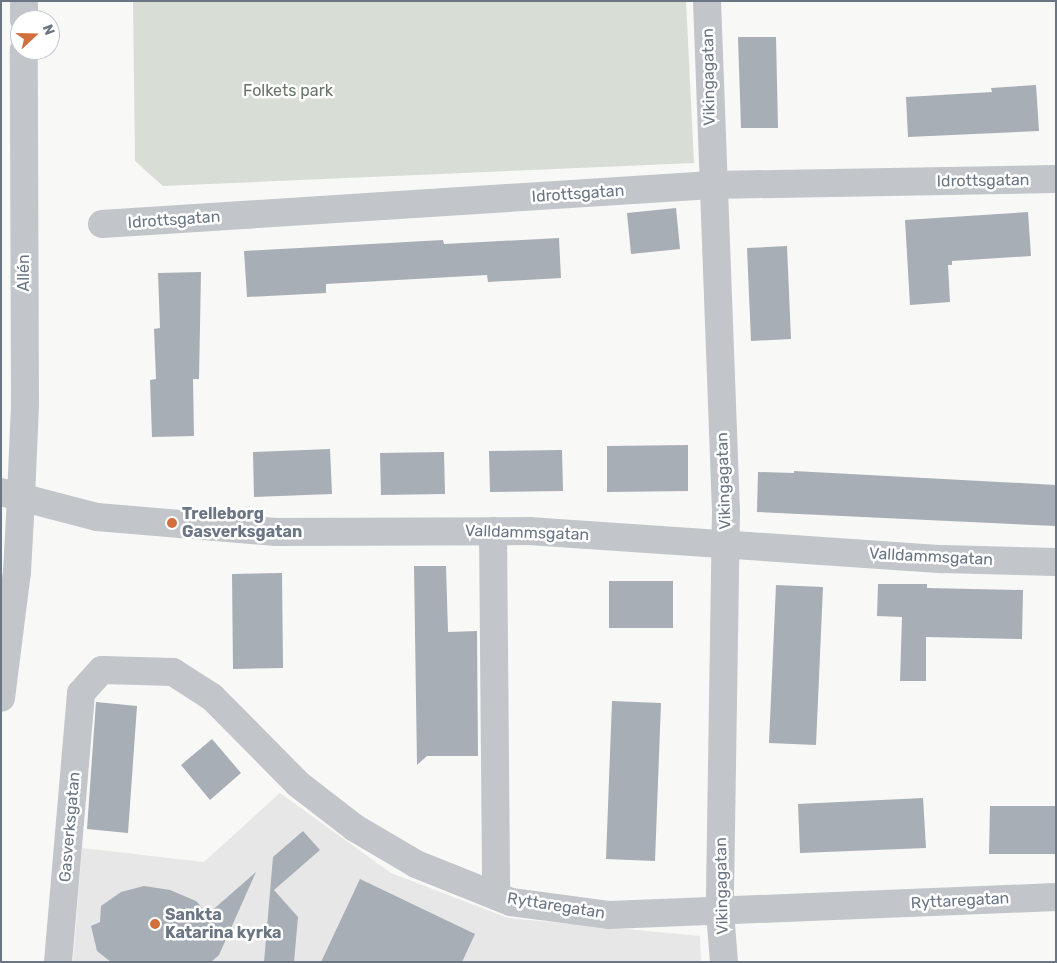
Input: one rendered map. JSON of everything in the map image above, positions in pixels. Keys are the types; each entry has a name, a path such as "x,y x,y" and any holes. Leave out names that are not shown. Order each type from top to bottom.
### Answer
{"street":[{"name":"Vikingagatan","path":"707,1 712,185 727,544 720,912 724,962"},
{"name":"Allén","path":"1,698 17,572 11,494 24,405 24,60"},
{"name":"Idrottsgatan","path":"102,224 712,185 1056,179"},
{"name":"Valldammsgatan","path":"11,494 97,517 276,532 493,531 727,544 942,559 1056,562"},
{"path":"493,531 496,896"},
{"name":"Ryttaregatan","path":"81,693 102,670 173,672 212,697 298,784 356,828 416,864 511,902 610,915 720,912 1056,896"},
{"name":"Gasverksgatan","path":"58,962 81,693"}],"shaded area":[{"path":"280,793 391,873 508,918 700,936 701,962 73,962 82,848 204,862"}],"green space":[{"name":"Folkets park","path":"133,1 686,1 694,163 163,186 135,161"}],"building":[{"path":"738,37 776,37 778,128 741,128"},
{"path":"1036,85 1039,131 908,137 906,97 992,92 991,88"},
{"path":"676,208 680,249 631,254 627,213"},
{"path":"1028,212 1031,256 952,261 952,265 948,265 950,302 910,305 905,220"},
{"path":"559,238 561,278 488,282 487,275 326,284 326,293 247,297 244,251 443,240 444,244"},
{"path":"787,246 791,339 751,341 747,248"},
{"path":"201,272 199,379 193,379 194,436 152,437 150,380 156,379 154,329 160,328 158,273"},
{"path":"688,445 688,491 607,492 607,446"},
{"path":"330,449 332,494 254,497 253,452"},
{"path":"562,450 563,491 490,492 489,451"},
{"path":"444,452 445,494 381,495 380,453"},
{"path":"794,471 1056,485 1056,526 757,512 758,472 794,473"},
{"path":"414,566 446,566 448,632 477,631 478,756 427,756 417,765"},
{"path":"282,573 283,668 233,669 232,574"},
{"path":"609,581 673,581 673,628 609,628"},
{"path":"878,584 927,584 927,588 1023,590 1022,639 926,637 926,681 900,681 902,617 877,616"},
{"path":"776,585 823,587 816,745 769,743"},
{"path":"612,701 661,703 655,861 606,859"},
{"path":"96,702 137,706 128,833 87,829"},
{"path":"212,739 241,773 210,800 181,765"},
{"path":"923,798 926,848 800,853 798,804"},
{"path":"990,806 1056,806 1056,854 989,854"},
{"path":"303,831 320,850 274,890 298,917 294,962 264,962 273,857"},
{"name":"Sankta Katarina kyrka","path":"256,872 219,955 211,962 111,962 97,951 91,926 100,922 101,906 121,892 144,886 170,890 196,901 208,914"},
{"path":"360,879 475,934 462,962 321,962"}],"place":[{"name":"Trelleborg Gasverksgatan","path":"172,523"},
{"name":"Sankta Katarina kyrka","path":"155,924"}]}
